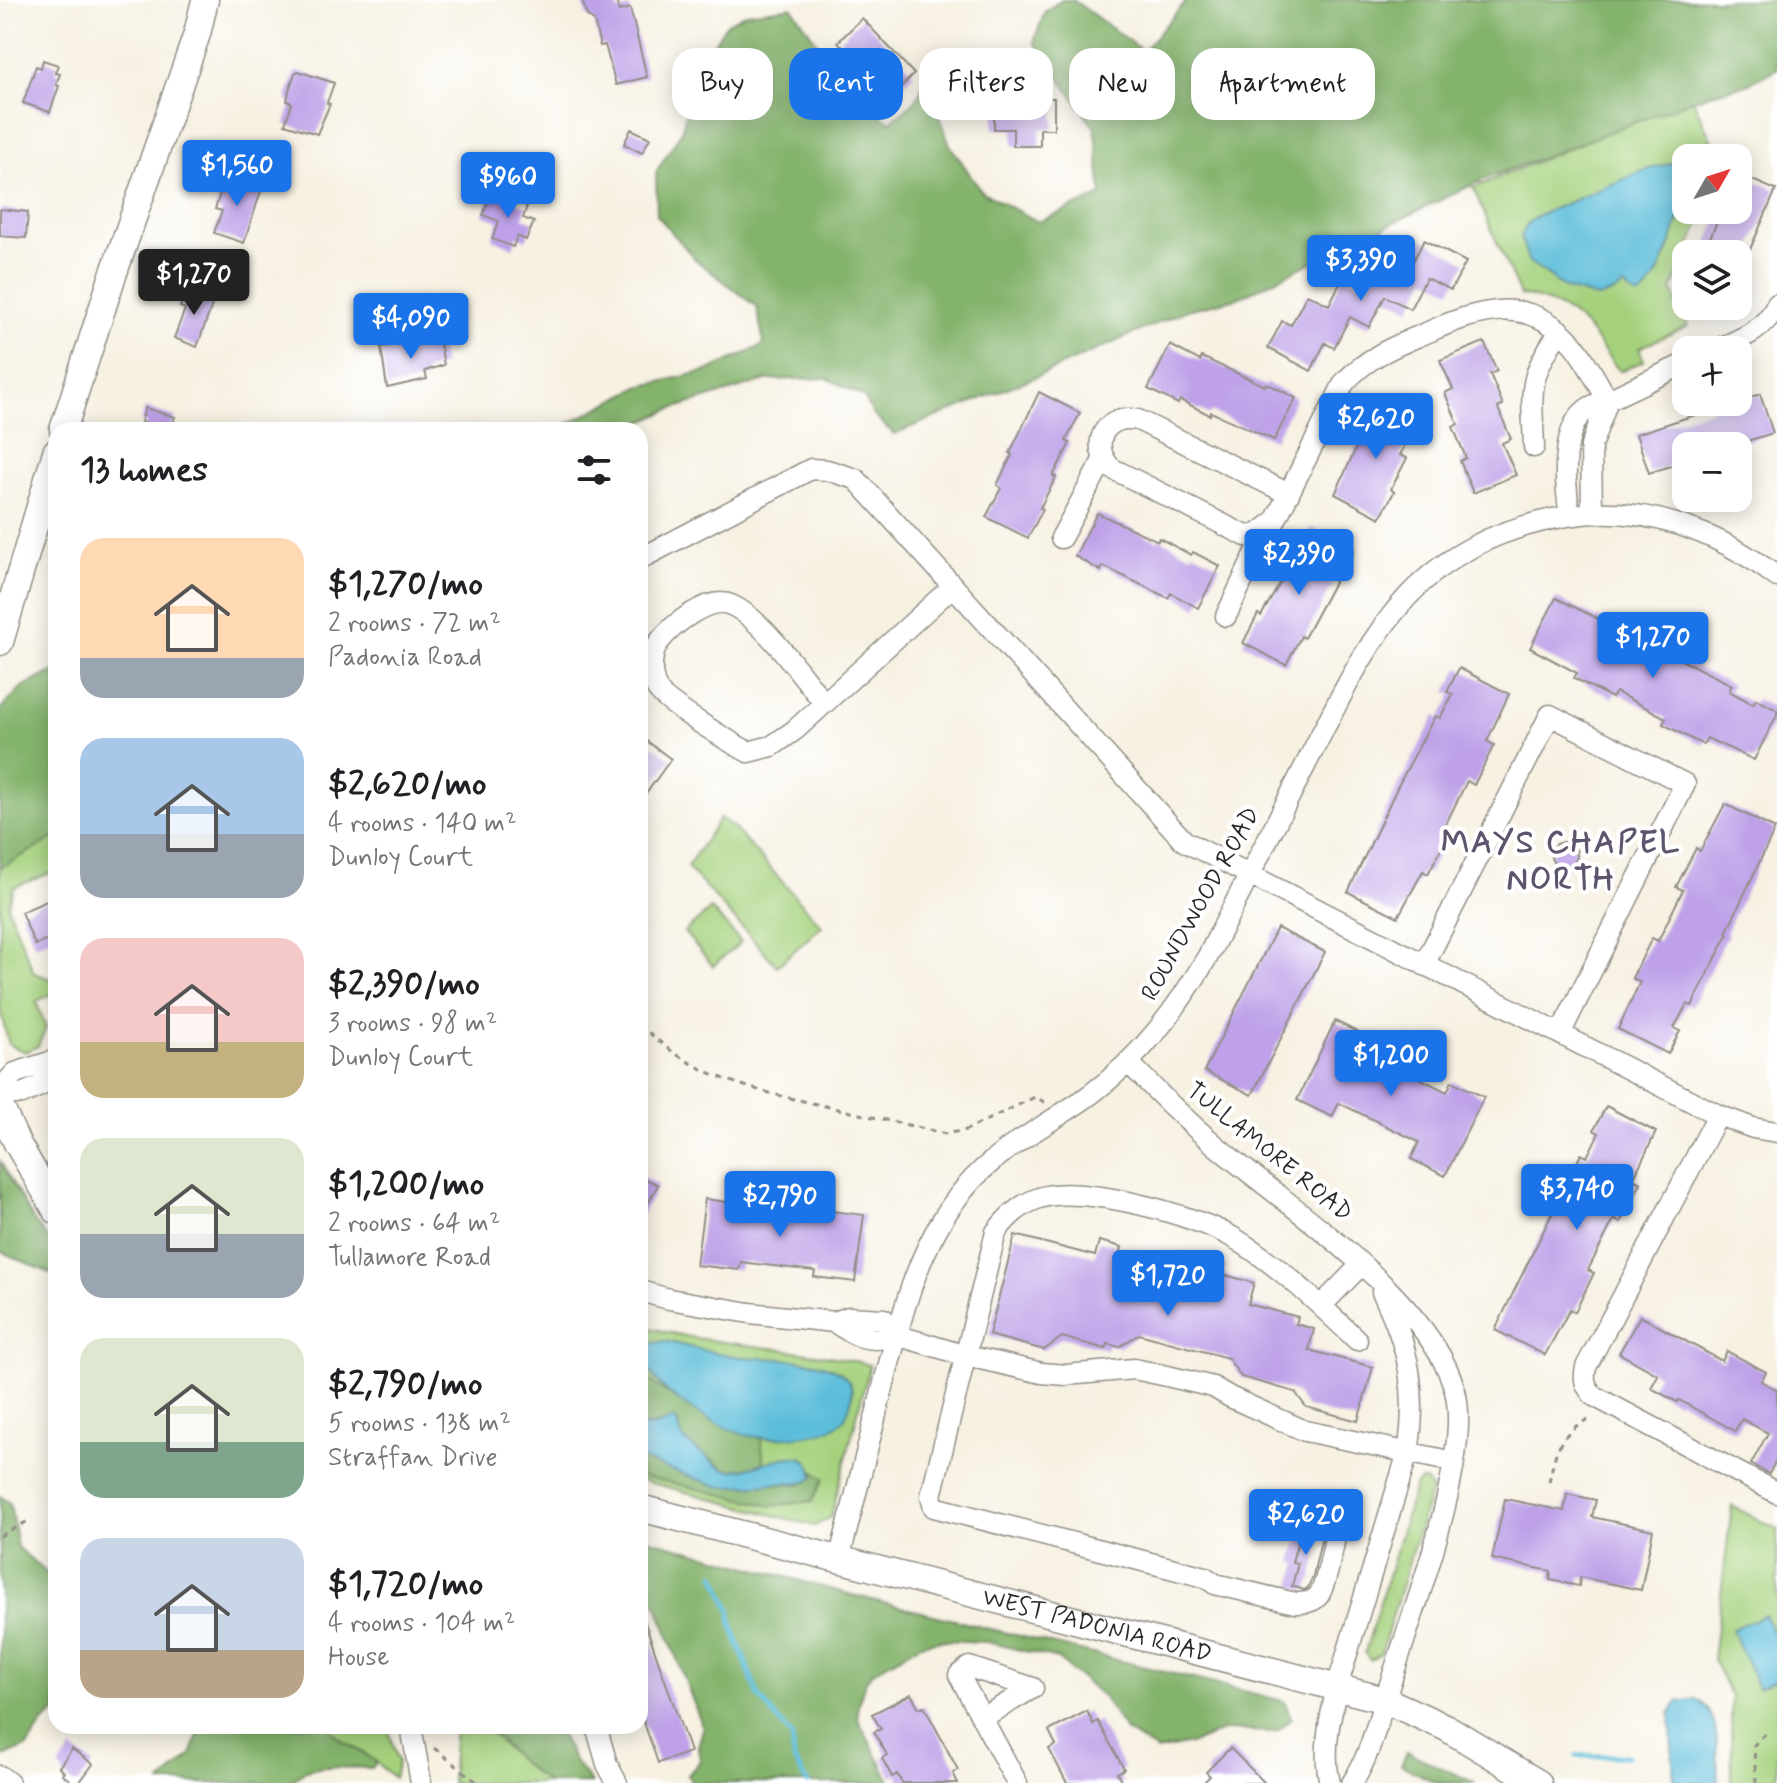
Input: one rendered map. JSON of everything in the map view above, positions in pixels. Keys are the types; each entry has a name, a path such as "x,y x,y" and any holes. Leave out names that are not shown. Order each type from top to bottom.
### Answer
{"main road":[{"path":"66,422 197,34 205,0"},
{"path":"0,642 48,479"},
{"path":"0,1106 48,1196"},
{"name":"WEST PADONIA ROAD","path":"648,1510 1385,1700 1447,1728 1538,1783"}],"street":[{"path":"1742,336 1763,325 1777,304"},
{"path":"1289,494 1130,418 1121,419 1104,431 1099,449 1103,460 1111,468 1246,536 1258,534 1275,521 1289,494 1344,383 1356,368 1373,356 1466,315 1493,310 1527,313 1544,320 1574,345 1608,400"},
{"path":"1534,447 1532,382 1537,366 1560,331"},
{"path":"1570,515 1566,467 1571,433 1587,408 1672,370"},
{"path":"1592,511 1591,446 1608,400"},
{"path":"1061,538 1103,460"},
{"path":"648,555 811,469 827,470 856,479 1184,841 1718,1115 1753,1128 1777,1132"},
{"name":"ROUNDWOOD ROAD","path":"839,1560 896,1335 932,1234 966,1187 990,1163 1015,1143 1092,1094 1129,1063 1165,1022 1190,987 1359,659 1396,607 1424,580 1481,541 1515,528 1592,511 1673,523 1715,537 1777,577"},
{"path":"1226,616 1267,529"},
{"path":"824,703 761,628 730,604 714,602 689,615 658,644 651,670 658,692 748,752 772,746 795,730 952,587"},
{"path":"1424,965 1550,715 1685,784 1560,1034"},
{"path":"0,1091 15,1073 48,1063"},
{"name":"TULLAMORE ROAD","path":"1129,1063 1195,1128 1331,1236 1419,1324 1442,1358 1450,1377 1458,1413 1454,1462 1426,1575 1366,1756 1352,1783"},
{"path":"0,1091 22,1094 48,1083"},
{"path":"1718,1115 1638,1265 1583,1378 1586,1388 1594,1396 1777,1493"},
{"path":"1337,1517 1337,1535 1318,1596 1308,1602 1295,1603 934,1507 931,1496 996,1232 1021,1206 1041,1198 1071,1193 1093,1196 1195,1219 1250,1248 1357,1340"},
{"path":"1321,1306 1368,1273"},
{"name":"TULLAMORE ROAD","path":"1330,1783 1327,1757 1329,1728 1337,1687 1408,1452 1414,1401 1410,1368 1391,1310 1368,1273"},
{"path":"648,1293 711,1307 834,1322 852,1334 879,1341 896,1335 967,1356 1042,1373 1066,1375 1134,1369 1213,1387 1305,1431 1454,1462"},
{"path":"982,1718 1017,1783"},
{"path":"412,1734 421,1783"},
{"path":"598,1734 607,1764 617,1783"},
{"path":"0,1776 9,1783"}],"path":[{"path":"648,1032 662,1046 708,1073 740,1087 946,1134 966,1130 1035,1097 1046,1103"},
{"path":"1549,1482 1556,1448 1575,1425"},
{"path":"0,1536 28,1521"},
{"path":"1756,1783 1754,1745 1769,1730"}],"green space":[{"path":"1062,0 1073,0 1139,48 1069,48 1069,91 1053,69 1053,48 1038,48 1034,42 1045,11"},
{"path":"1187,0 1777,0 1777,69 1745,85 1707,95 1482,180 1238,298 1187,310 1045,373 894,434 874,416 864,397 827,378 766,380 669,410 643,422 571,422 639,387 707,371 764,345 757,307 696,260 657,215 656,172 681,132 684,120 773,120 773,48 711,48 726,24 746,13 792,7 821,48 789,48 789,120 903,120 903,111 919,94 919,120 941,120 950,145 982,192 1038,222 1102,195 1095,128 1089,120 1175,120 1175,48 1146,48"},
{"path":"1692,97 1713,144 1672,144 1672,224 1699,224 1693,240 1672,240 1672,320 1685,320 1688,326 1639,348 1644,361 1620,371 1577,319 1550,303 1520,295 1473,188"},
{"path":"48,674 48,841 0,868 0,710 22,687"},
{"path":"0,781 48,794 48,874 14,887 8,907 34,973 48,978 48,996 36,1001 46,1028 38,1046 25,1052 9,1045 0,1010"},
{"path":"720,818 733,827 822,926 777,966 687,867"},
{"path":"711,909 741,942 713,966 684,932"},
{"path":"0,1161 32,1218 48,1239 48,1272 0,1251"},
{"path":"648,1327 870,1365 831,1517 815,1526 648,1482"},
{"path":"648,1378 696,1411 733,1429 761,1438 764,1463 746,1469 726,1470 682,1439 677,1422 648,1426"},
{"path":"648,1462 747,1481 803,1483 814,1476 813,1471 824,1479 812,1501 772,1506 648,1478"},
{"path":"1427,1481 1431,1489 1381,1654 1371,1660 1365,1652 1415,1486"},
{"path":"0,1496 10,1503 17,1547 48,1574 48,1719 27,1747 0,1756"},
{"path":"1732,1506 1777,1529 1777,1783 1732,1783 1731,1696 1713,1659"},
{"path":"648,1539 852,1595 1284,1701 1292,1719 1276,1732 1225,1730 1191,1744 1157,1751 1126,1731 1101,1695 1058,1659 987,1642 941,1640 921,1644 873,1672 865,1682 858,1705 858,1719 891,1783 692,1783 688,1775 700,1761 698,1747 703,1728 656,1603 649,1600"},
{"path":"198,1734 335,1734 377,1762 372,1768 322,1767 306,1771 289,1783 161,1783 191,1755"},
{"path":"335,1734 390,1734 398,1761 394,1778 366,1754"},
{"path":"454,1734 492,1734 548,1783 451,1783"},
{"path":"492,1734 560,1734 573,1759 591,1783 548,1783"},
{"path":"1407,1752 1475,1783 1437,1783 1401,1765"}],"water":[{"path":"1672,163 1672,224 1677,224 1661,266 1646,291 1637,297 1624,286 1599,298 1566,289 1528,261 1521,237 1528,223 1539,215 1645,170"},
{"path":"665,1341 732,1356 826,1366 849,1382 852,1396 849,1408 837,1425 812,1434 768,1438 745,1435 696,1412 662,1387 648,1366 648,1344"},
{"path":"673,1419 687,1442 713,1462 730,1470 793,1457 803,1458 810,1465 813,1478 806,1482 720,1487 648,1462 648,1426"},
{"path":"1765,1615 1777,1642 1777,1680 1758,1688 1732,1629"},
{"path":"1696,1699 1705,1705 1714,1724 1718,1783 1674,1783 1670,1713 1678,1702"}],"building":[{"path":"582,0 616,0 619,11 630,8 647,77 616,85 605,45 600,46 594,21 587,16"},
{"path":"862,18 890,48 844,48 838,42"},
{"path":"43,60 58,65 55,73 60,74 50,112 23,103 36,66 41,68"},
{"path":"903,62 914,74 903,85"},
{"path":"298,71 334,83 327,103 330,104 317,134 285,124 292,103 287,101 289,90"},
{"path":"1054,98 1054,129 1040,129 1040,146 1013,146 1013,129 994,129 994,120 1053,120"},
{"path":"631,129 650,138 642,153 624,144"},
{"path":"227,173 262,188 244,243 214,233 222,211 215,209"},
{"path":"1752,180 1776,190 1752,245 1752,240 1709,240 1716,224 1752,224"},
{"path":"491,194 527,206 523,218 534,222 526,240 517,236 513,247 492,239 499,221 483,215"},
{"path":"0,209 28,212 26,238 0,236"},
{"path":"1424,240 1466,262 1451,290 1426,278 1410,309 1385,296 1369,327 1350,317 1334,348 1325,343 1311,371 1268,348 1282,321 1291,325 1307,294 1329,305 1344,275 1368,287 1385,256 1409,269"},
{"path":"187,289 214,299 197,347 174,338 185,309 180,307"},
{"path":"439,338 444,365 425,371 427,379 387,388 381,347"},
{"path":"1484,342 1497,371 1490,374 1503,405 1498,408 1511,439 1502,443 1516,475 1473,493 1460,461 1466,458 1453,427 1458,424 1445,393 1453,389 1440,360"},
{"path":"1170,345 1200,361 1202,357 1296,398 1274,440 1180,400 1178,404 1148,389"},
{"path":"1039,392 1080,413 1066,441 1070,443 1053,476 1056,477 1040,508 1043,509 1028,538 986,517 1001,488 997,485 1012,455 1010,453"},
{"path":"1760,394 1773,433 1752,440 1752,432 1672,432 1672,466 1649,473 1636,434 1692,416 1752,416 1752,397"},
{"path":"1373,404 1415,425 1400,455 1407,458 1380,518 1335,494 1362,435 1358,433"},
{"path":"145,408 175,417 173,422 141,422"},
{"path":"1097,513 1220,566 1198,608 1171,593 1168,598 1103,566 1101,571 1075,556"},
{"path":"1312,528 1354,550 1286,665 1243,643"},
{"path":"1556,598 1732,685 1729,691 1753,704 1756,699 1777,710 1754,760 1707,738 1703,745 1663,724 1666,718 1616,692 1612,698 1574,678 1577,673 1530,648"},
{"path":"1459,668 1509,694 1487,741 1494,745 1474,785 1467,781 1442,832 1448,835 1428,874 1423,871 1398,917 1348,892 1435,716 1440,718 1453,694 1447,692"},
{"path":"648,742 671,759 648,791"},
{"path":"1725,804 1775,829 1692,1006 1687,1004 1674,1028 1680,1031 1668,1054 1618,1029 1640,982 1632,978 1652,938 1658,941 1683,890 1676,887 1696,848 1700,851"},
{"path":"1564,842 1573,846 1577,855 1573,864 1564,868 1555,864 1551,855 1555,846"},
{"path":"48,900 48,939 35,945 21,912"},
{"path":"1277,928 1325,952 1252,1095 1204,1071"},
{"path":"1335,1021 1369,1038 1363,1050 1447,1092 1452,1081 1484,1097 1445,1176 1411,1159 1419,1142 1339,1103 1332,1117 1297,1100"},
{"path":"1606,1106 1656,1132 1633,1179 1641,1183 1620,1223 1614,1219 1588,1270 1594,1273 1575,1312 1570,1309 1545,1355 1495,1330 1581,1154 1587,1157 1599,1133 1594,1130"},
{"path":"648,1180 658,1185 648,1203"},
{"path":"705,1199 761,1211 762,1203 804,1208 803,1214 831,1217 832,1211 864,1215 855,1282 814,1277 815,1271 741,1262 739,1270 696,1265"},
{"path":"1015,1235 1095,1256 1099,1241 1122,1247 1120,1255 1173,1269 1177,1252 1225,1265 1222,1274 1254,1283 1248,1304 1298,1317 1296,1324 1314,1329 1309,1350 1373,1367 1358,1421 1306,1407 1295,1392 1241,1377 1228,1358 1139,1334 1119,1347 1108,1344 1106,1349 1062,1337 1044,1350 989,1335"},
{"path":"1640,1316 1722,1361 1727,1351 1766,1372 1761,1381 1777,1390 1777,1458 1769,1474 1751,1464 1768,1433 1742,1419 1735,1431 1679,1400 1677,1402 1651,1388 1658,1375 1619,1353"},
{"path":"1567,1494 1596,1500 1592,1517 1653,1530 1641,1590 1580,1577 1579,1586 1550,1580 1551,1571 1492,1559 1505,1499 1564,1511"},
{"path":"1302,1526 1323,1531 1313,1576 1304,1590 1292,1586 1298,1563 1292,1562"},
{"path":"648,1631 690,1752 658,1763 648,1734"},
{"path":"911,1694 919,1708 924,1706 958,1770 953,1773 958,1783 902,1783 897,1774 892,1777 882,1758 887,1755 874,1732 881,1729 872,1714"},
{"path":"1087,1711 1093,1724 1098,1721 1124,1769 1117,1773 1123,1783 1067,1783 1049,1749 1056,1745 1049,1731"},
{"path":"1230,1748 1265,1783 1203,1783 1210,1776 1206,1772"},
{"path":"72,1749 93,1764 79,1783 73,1783 59,1767"}],"waterway":[{"path":"715,1574 758,1695 792,1737 794,1760 808,1783"},
{"path":"1577,1756 1627,1756"}],"district":[{"name":"MAYS CHAPEL NORTH","path":"1561,862"}]}
